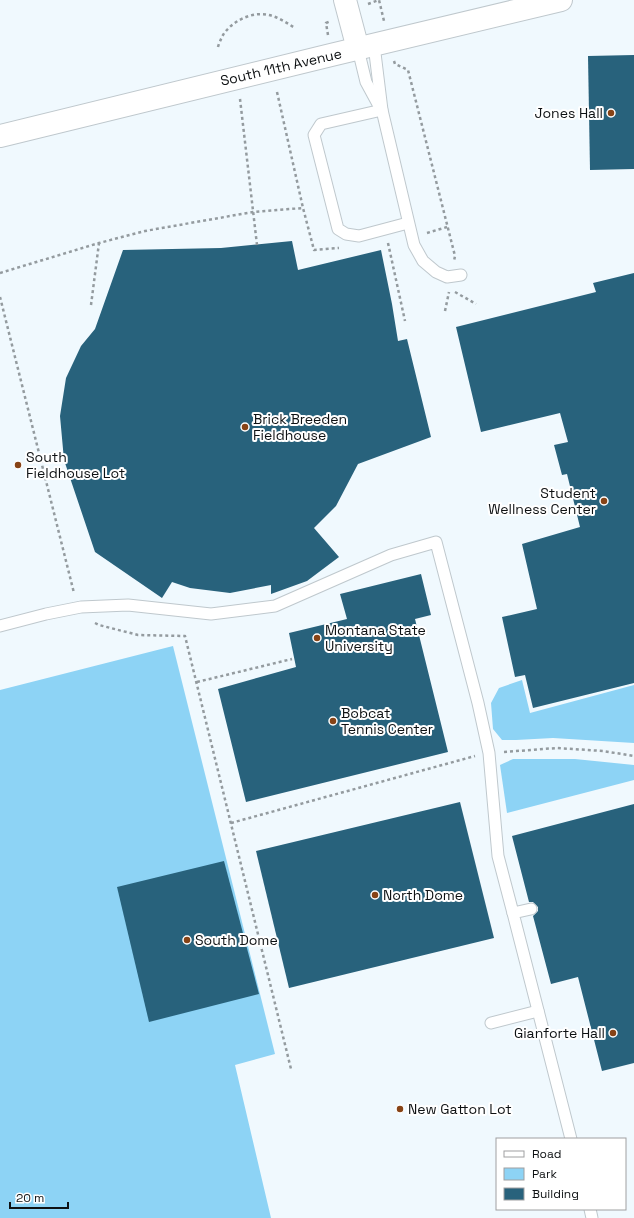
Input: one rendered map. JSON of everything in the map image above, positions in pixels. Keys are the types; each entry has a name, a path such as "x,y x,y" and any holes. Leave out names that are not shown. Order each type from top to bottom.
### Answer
{"street":[{"path":"345,0 366,47"},
{"name":"South 11th Avenue","path":"0,136 561,0"}],"lane":[{"path":"366,47 366,82 382,110"},
{"path":"366,47 414,245 423,261 436,272 447,277 456,276"},
{"path":"382,110 321,124 314,135 317,151 338,229 346,234 359,236 408,223"},
{"path":"0,626 81,607 128,605 211,614 275,606 391,555 436,542 489,752 498,856 571,1138"},
{"path":"513,914 531,909"},
{"path":"491,1022 538,1011"}],"path":[{"path":"218,47 222,36 231,25 242,18 254,15 269,15 295,28"},
{"path":"395,64 408,70 455,256 456,276"},
{"path":"277,92 302,208 314,250 344,247"},
{"path":"240,99 257,245"},
{"path":"0,273 144,231 253,212 302,208"},
{"path":"92,305 99,243"},
{"path":"388,243 405,321"},
{"path":"380,244 393,243"},
{"path":"446,311 449,289 476,304"},
{"path":"0,297 75,598 91,620 99,625 138,635 185,636 291,1069"},
{"path":"197,682 292,659"},
{"path":"231,823 489,752 557,748 603,751 634,756"}],"green space":[{"path":"173,646 275,1054 235,1065 271,1218 0,1218 0,690"},
{"path":"522,680 530,713 634,685 634,743 553,738 502,740 493,729 491,703 499,688"},
{"path":"513,759 575,759 634,765 634,780 507,813 500,765"}],"building":[{"name":"Jones Hall","path":"634,55 634,169 590,170 588,56"},
{"name":"Brick Breeden Fieldhouse","path":"292,241 298,270 381,250 398,341 407,339 431,437 358,464 336,506 314,528 339,557 307,581 271,594 271,585 230,593 190,588 172,582 162,598 95,552 64,460 60,416 66,378 81,346 95,329 123,250 221,248"},
{"name":"Student Wellness Center","path":"634,273 634,683 533,708 525,675 515,677 502,617 537,609 522,544 580,527 567,474 562,475 554,445 568,442 560,413 481,432 456,327 596,292 593,283"},
{"name":"Bobcat Tennis Center","path":"421,574 431,615 415,619 448,752 246,802 218,689 296,667 289,633 347,619 340,594"},
{"name":"North Dome","path":"460,802 494,938 289,988 256,851"},
{"path":"634,804 634,1063 602,1071 578,977 551,984 533,916 538,911 538,907 533,902 529,902 512,836"},
{"name":"South Dome","path":"224,861 259,994 149,1022 117,887"}],"place":[{"name":"Jones Hall","path":"611,113"},
{"name":"Brick Breeden Fieldhouse","path":"245,427"},
{"name":"South Fieldhouse Lot","path":"18,465"},
{"name":"Student Wellness Center","path":"604,501"},
{"name":"Montana State University","path":"317,638"},
{"name":"Bobcat Tennis Center","path":"333,721"},
{"name":"North Dome","path":"375,895"},
{"name":"South Dome","path":"187,940"},
{"name":"Gianforte Hall","path":"613,1033"},
{"name":"New Gatton Lot","path":"400,1109"}]}
